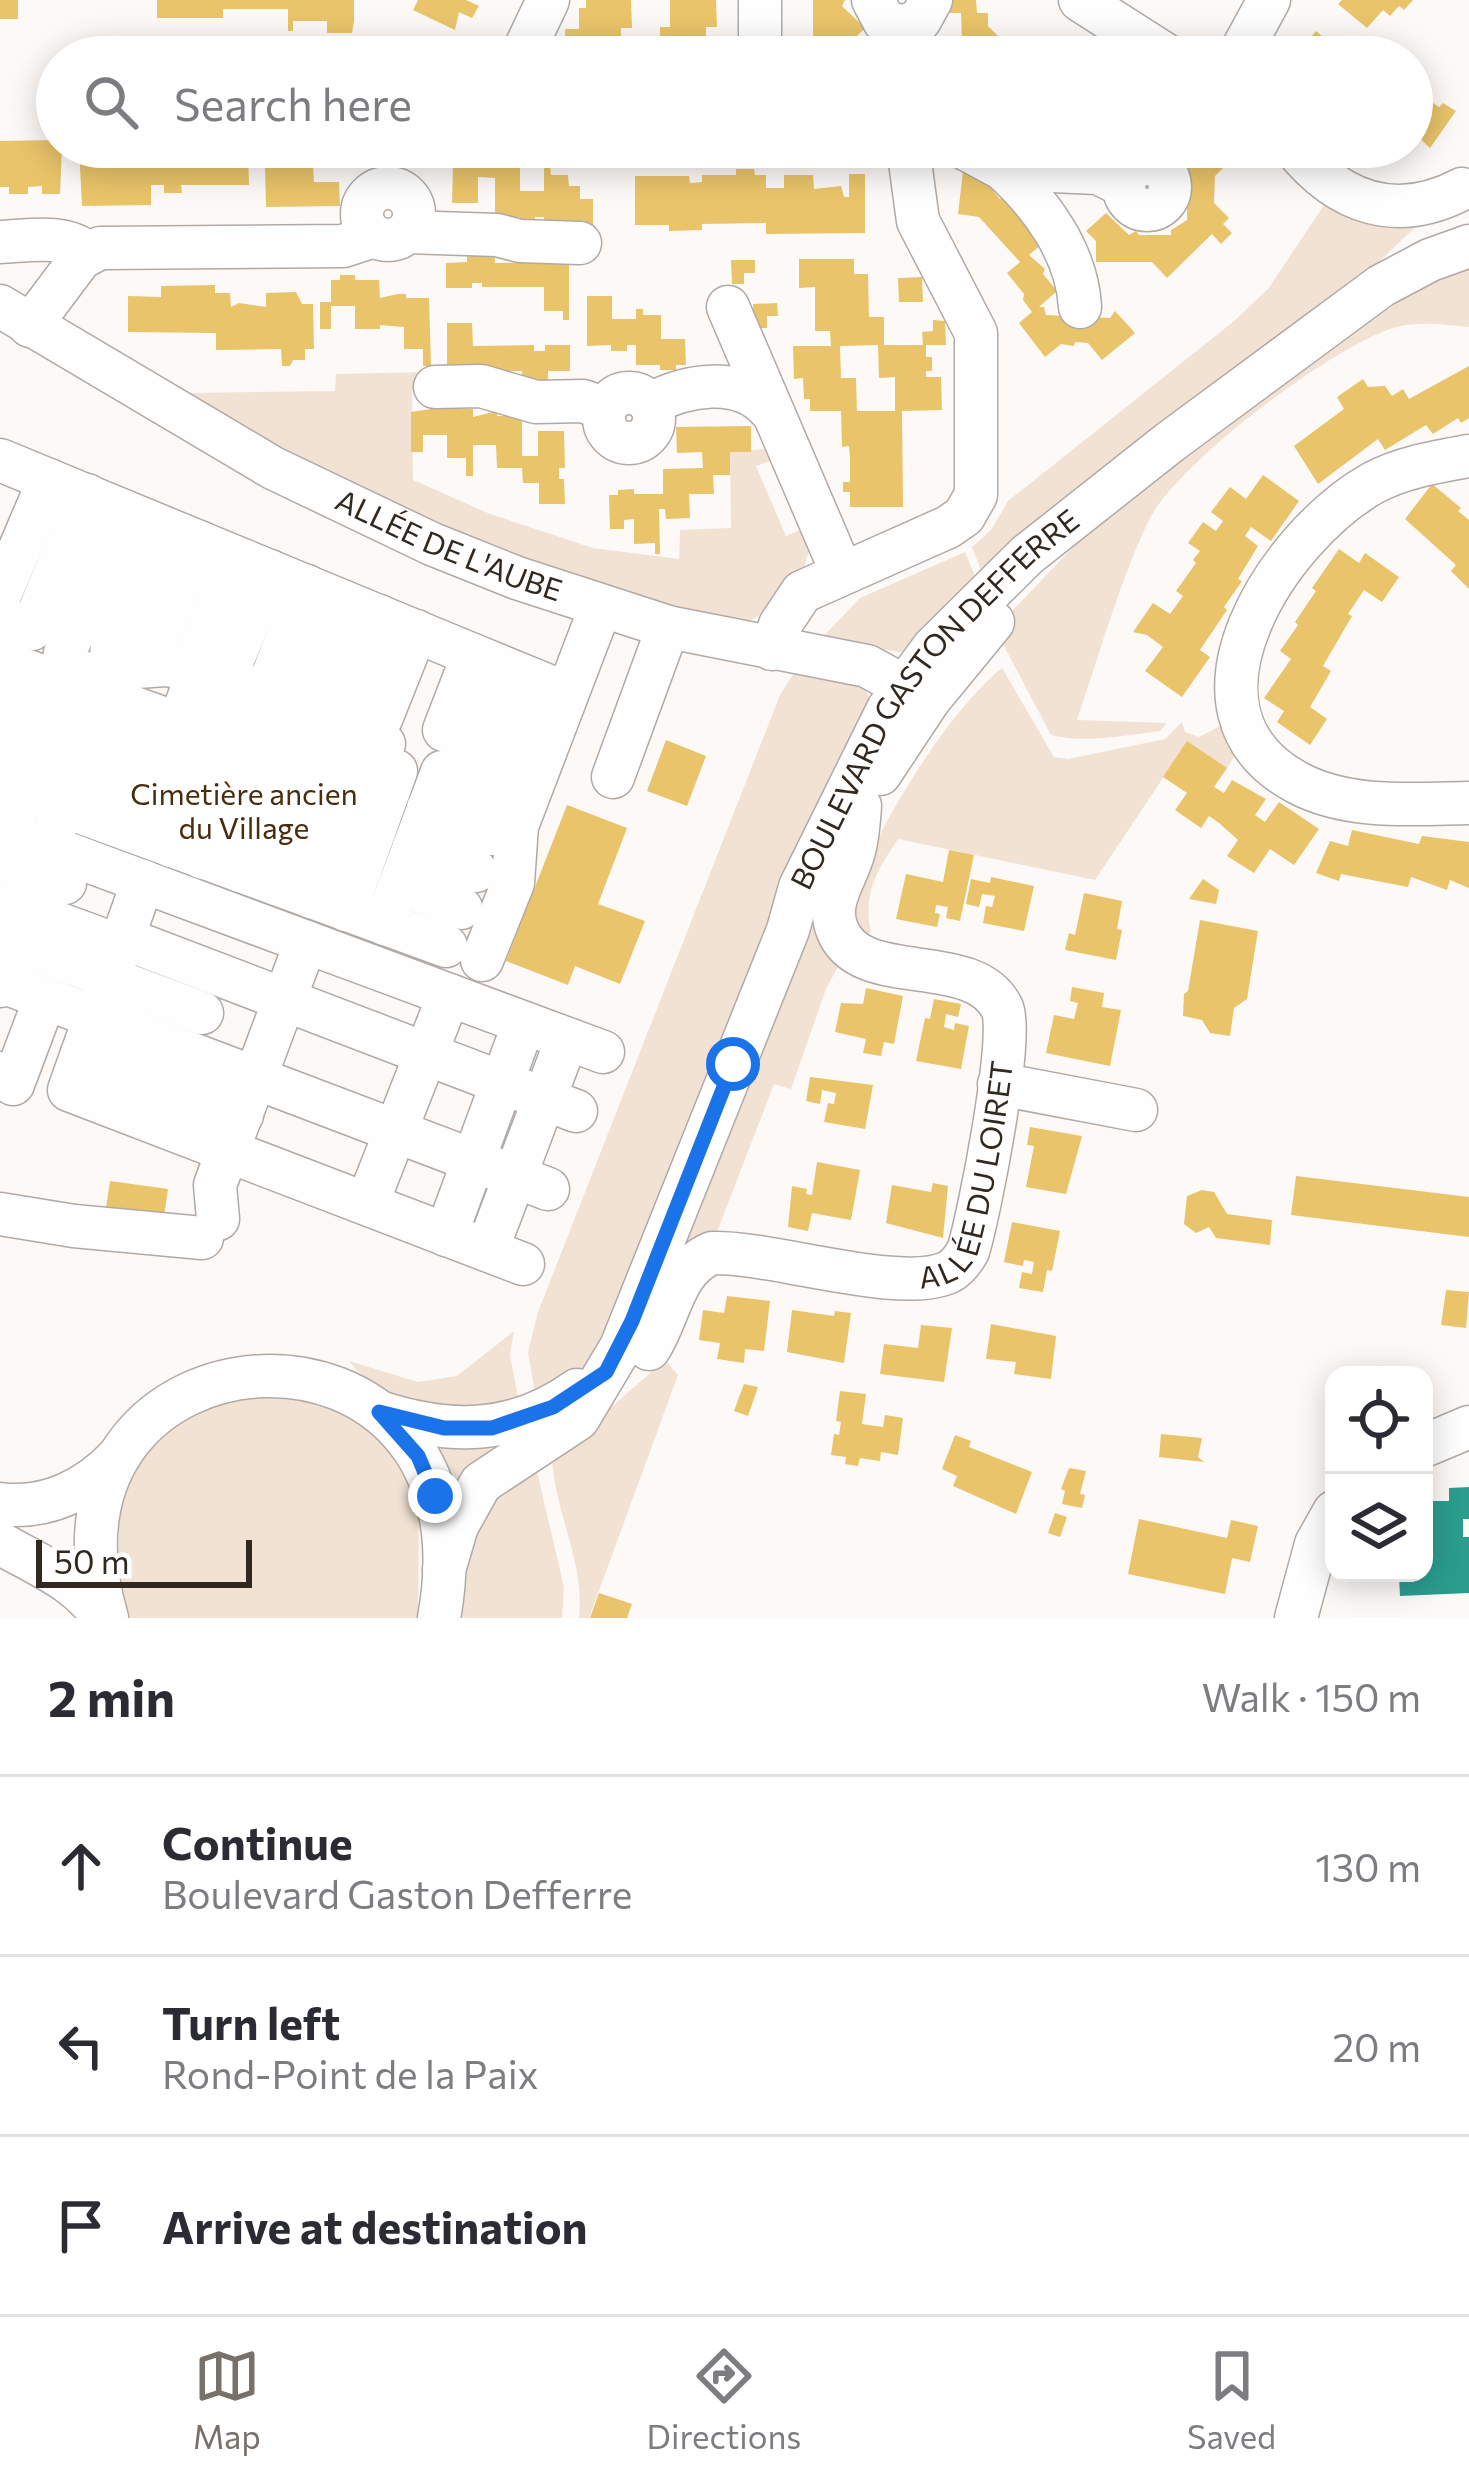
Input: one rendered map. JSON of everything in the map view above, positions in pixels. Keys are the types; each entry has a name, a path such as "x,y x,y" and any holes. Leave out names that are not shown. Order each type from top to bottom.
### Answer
{"street":[{"path":"531,36 548,0"},
{"path":"760,0 760,36"},
{"path":"1080,0 1136,36"},
{"path":"1249,36 1269,0"},
{"path":"772,650 796,598 948,527 969,509 978,486 976,333 918,221 911,168"},
{"path":"1316,168 1329,180 1388,208 1425,206 1465,183"},
{"path":"1003,169 1098,173 1124,186"},
{"path":"1003,169 1070,257 1080,307"},
{"name":"BOULEVARD GASTON DEFFERRE","path":"1381,286 1465,183"},
{"path":"15,316 86,253 115,246 343,246 390,234 497,235 520,242 580,243"},
{"path":"0,242 58,241 79,245 86,253"},
{"name":"BOULEVARD GASTON DEFFERRE","path":"442,1603 457,1526 481,1483 578,1419 606,1372 632,1321 788,930 800,887 916,693 1013,598 1112,489 1381,286 1469,246"},
{"path":"728,307 842,573"},
{"name":"ALLÉE DE L'AUBE","path":"15,316 168,409 356,511 476,563 668,627 867,666 916,693"},
{"path":"435,387 481,386 536,402 583,401 605,409 603,417 615,440 632,443 652,429 650,404 682,389 734,388 751,392 769,409"},
{"path":"1469,456 1422,465 1374,483 1312,534 1259,599 1241,649 1237,684 1250,736 1270,764 1297,782 1353,800 1469,803"},
{"path":"0,595 281,643 497,832 513,883 517,826 601,606"},
{"path":"0,595 59,681 97,723 234,846 497,832"},
{"path":"16,623 281,643 497,832"},
{"path":"613,777 668,627"},
{"path":"4,718 59,681 65,653 281,643 497,832"},
{"path":"13,922 97,723 112,646 281,643 497,832"},
{"path":"0,783 97,723 281,643"},
{"path":"234,846 281,643"},
{"path":"234,846 281,643"},
{"path":"234,846 281,643"},
{"path":"234,846 281,643"},
{"path":"234,846 281,643"},
{"path":"0,661 59,681"},
{"name":"BOULEVARD GASTON DEFFERRE","path":"788,930 860,806 916,693"},
{"path":"4,718 97,723 234,846"},
{"name":"ALLÉE DU LOIRET","path":"606,1372 633,1366 646,1354 684,1273 712,1253 910,1279 954,1269 970,1245 1008,1029 991,992 972,981 860,956 839,935 833,912 856,846 860,806"},
{"path":"0,815 26,838 13,922 69,996 367,1204 505,1257 585,1045 306,942 69,996"},
{"path":"13,922 69,996 202,1013"},
{"path":"0,1214 74,1226 210,1228 215,1185 306,942"},
{"path":"367,1204 449,994"},
{"path":"69,996 284,1001 560,1105"},
{"path":"446,1235 524,1023"},
{"path":"999,1084 1136,1110"},
{"path":"242,1115 395,1132 532,1182"},
{"name":"BOULEVARD GASTON DEFFERRE","path":"379,1412 444,1428 492,1428 553,1407 606,1372"},
{"path":"0,1504 29,1506 62,1497 100,1477 144,1426 182,1396 214,1382 252,1374 297,1375 317,1380 379,1412 407,1440 426,1473 440,1514 442,1603"},
{"path":"1433,1442 1469,1427"},
{"path":"105,1618 97,1530 107,1484 125,1450"},
{"path":"1295,1618 1325,1528"},
{"path":"9,1557 79,1590 105,1618"}],"shaded area":[{"path":"1332,193 1428,215 1364,276 987,586 972,547 991,530 1008,501 1268,289"},
{"path":"1469,264 1469,327 1396,327 1335,357 1222,440 1189,470 1148,522 1077,720 1167,723 1160,731 1092,739 1051,735 995,629 1095,524 1389,303"},
{"path":"430,372 432,391 412,391 413,480 490,514 593,548 679,559 680,530 731,528 730,452 764,449 770,461 756,466 786,536 807,527 811,544 804,567 770,609 742,625 721,625 459,541 181,399 189,393 335,391 336,374"},
{"path":"965,552 981,590 909,653 818,642 860,598"},
{"path":"798,667 861,682 874,706 613,1326 583,1372 537,1405 528,1352 538,1312 780,695"},
{"path":"1002,668 1054,757 1068,759 1165,739 1182,722 1185,732 1199,737 1224,724 1235,755 1227,768 1187,742 1095,880 898,839 874,882 871,932 864,938 854,927 855,893 881,833 939,739"},
{"path":"818,901 843,957 826,989 791,1089 774,1084 712,1245 671,1263"},
{"path":"514,1331 510,1355 521,1412 477,1415 404,1400 364,1377 349,1361 418,1382 457,1376"},
{"path":"665,1360 678,1375 589,1618 579,1618 578,1577 552,1459"},
{"path":"307,1393 373,1427 419,1501 418,1618 129,1618 118,1565 120,1496 159,1433 216,1398"},
{"path":"517,1436 457,1489 453,1486 438,1445"},
{"path":"535,1463 564,1587 562,1618 461,1618 464,1564 475,1514"}],"building: Homes":[{"path":"0,0 18,0 18,19 0,19"},
{"path":"157,0 354,0 354,21 352,33 327,33 327,21 293,21 293,31 288,31 288,9 223,9 223,18 157,18"},
{"path":"418,0 466,0 479,6 472,18 459,12 455,30 413,10"},
{"path":"586,0 631,0 632,28 621,28 621,36 565,36 565,29 579,29 579,8 586,8"},
{"path":"670,0 716,0 717,27 706,27 706,36 660,36 660,27 670,27"},
{"path":"813,0 845,0 842,6 865,28 857,36 813,36"},
{"path":"948,0 976,0 977,13 988,13 988,26 998,36 962,36 961,13 948,13"},
{"path":"1342,0 1413,0 1390,16 1383,10 1367,28 1338,4"},
{"path":"1433,103 1456,111 1433,144"},
{"path":"36,140 36,168 61,168 60,194 42,194 42,186 28,187 28,194 9,194 9,187 0,187 0,141"},
{"path":"80,168 249,168 249,185 181,185 182,193 164,193 164,185 151,185 151,205 82,206"},
{"path":"265,168 313,168 314,182 339,182 340,206 266,207"},
{"path":"453,168 520,168 520,191 544,191 544,168 550,168 551,175 568,175 569,186 580,186 580,199 593,199 593,225 544,225 544,217 535,217 535,223 520,223 520,217 495,218 495,178 478,177 478,203 452,203"},
{"path":"1188,168 1223,168 1215,176 1214,203 1229,218 1223,224 1232,233 1221,244 1212,234 1167,278 1152,262 1096,262 1096,241 1086,231 1106,213 1129,235 1136,231 1139,235 1171,235 1171,230 1187,220"},
{"path":"736,169 766,175 766,188 784,188 784,175 813,175 814,189 841,186 844,197 849,197 849,174 865,174 865,233 766,234 766,223 702,224 702,230 669,231 669,225 635,225 635,176 689,176 690,183 702,182 702,175 736,175"},
{"path":"963,171 993,184 990,187 1000,199 1012,189 1042,244 1029,255 1045,269 1043,274 1057,291 1039,307 1044,307 1046,315 1110,318 1115,311 1135,333 1102,360 1088,343 1075,342 1074,346 1061,344 1045,357 1019,323 1032,312 1007,273 1020,262 979,217 958,214"},
{"path":"467,245 494,245 495,263 569,262 569,320 563,320 563,311 544,311 544,287 472,283 472,288 446,288 446,263 467,262"},
{"path":"799,259 854,259 854,274 868,274 869,317 884,317 884,345 923,345 922,332 933,331 933,320 945,321 946,345 926,345 932,371 926,371 926,377 941,377 942,410 902,411 903,507 850,507 850,492 843,492 843,482 850,482 850,459 849,446 842,447 841,411 810,411 803,378 794,379 793,346 831,346 830,331 815,331 815,287 799,288","holes":["878,345 879,378 895,377 895,411 857,411 856,378 841,378 840,346"]},
{"path":"731,260 755,260 755,273 744,273 744,284 732,284"},
{"path":"340,275 379,280 380,298 406,294 406,298 429,298 431,366 423,366 423,349 404,349 404,327 355,329 355,306 331,306 331,329 320,329 320,302 331,302 331,280 340,280"},
{"path":"922,277 923,302 899,302 898,278"},
{"path":"215,285 215,293 230,293 231,307 239,303 266,307 266,293 296,292 302,304 313,304 314,349 305,349 305,360 282,366 281,349 216,350 216,333 128,332 128,296 161,297 161,286"},
{"path":"587,296 612,296 612,319 636,319 636,309 643,309 643,315 661,315 661,339 685,339 686,365 660,370 660,365 636,365 636,345 627,345 627,351 611,351 611,345 587,346"},
{"path":"777,303 778,316 767,316 767,328 754,328 753,304"},
{"path":"447,323 472,323 473,346 534,345 534,351 545,351 545,345 570,345 570,371 548,371 548,388 522,388 522,371 447,372"},
{"path":"1469,366 1469,418 1461,423 1458,418 1433,434 1426,425 1385,450 1378,439 1318,484 1294,446 1344,409 1337,397 1363,379 1368,387 1385,386 1392,396 1403,389 1409,399"},
{"path":"431,404 473,409 473,417 497,411 497,416 522,416 522,456 538,456 538,431 564,431 565,468 559,468 559,479 564,479 565,504 539,504 539,483 523,483 522,468 497,468 496,445 473,445 473,476 466,476 466,458 447,458 447,435 423,435 423,452 411,452 411,412 431,409"},
{"path":"751,426 751,452 730,452 730,475 713,475 714,494 689,494 690,518 666,519 665,509 659,509 660,554 655,554 655,543 634,544 634,519 624,520 624,529 610,529 609,495 634,489 634,494 663,494 663,469 703,468 702,452 677,453 676,427"},
{"path":"1263,475 1299,501 1271,541 1251,527 1245,536 1258,546 1224,607 1227,610 1200,650 1210,657 1182,697 1145,671 1163,647 1133,632 1153,603 1170,614 1183,596 1176,591 1200,551 1188,543 1203,522 1216,531 1223,521 1211,512 1230,487 1246,499"},
{"path":"1432,484 1469,520 1469,589 1451,571 1456,565 1405,519"},
{"path":"1339,549 1359,563 1365,553 1399,577 1382,602 1364,590 1348,614 1352,616 1323,666 1331,671 1310,707 1327,719 1310,745 1277,722 1284,711 1264,698 1291,659 1280,651 1316,591 1312,588"},
{"path":"666,740 706,756 687,806 647,791"},
{"path":"1187,741 1227,768 1214,787 1224,793 1232,780 1266,799 1255,815 1265,822 1279,802 1319,829 1294,865 1270,849 1254,873 1227,856 1238,840 1219,823 1209,816 1201,828 1175,810 1187,793 1163,777"},
{"path":"567,805 627,828 598,904 645,921 620,984 575,966 568,985 506,961"},
{"path":"1352,830 1419,844 1422,836 1469,842 1469,888 1450,880 1447,890 1411,877 1408,887 1341,874 1339,881 1316,873 1330,841 1348,846"},
{"path":"949,850 974,855 960,921 946,918 948,907 936,905 937,927 896,919 906,874 943,882"},
{"path":"991,877 1034,886 1024,931 983,923 986,906 992,907 995,896 982,894 979,907 966,904 971,879 990,883"},
{"path":"1203,879 1219,890 1216,904 1189,899"},
{"path":"1084,893 1122,901 1116,960 1065,950 1069,933 1075,935"},
{"path":"1200,920 1258,931 1247,999 1234,1008 1230,1036 1210,1033 1202,1020 1183,1016"},
{"path":"1072,987 1104,993 1102,1007 1121,1010 1110,1066 1046,1053 1054,1015 1074,1019 1078,1003 1070,1001"},
{"path":"866,988 903,996 894,1044 884,1042 881,1056 863,1053 866,1039 835,1032 841,1003 863,1004"},
{"path":"934,999 961,1004 958,1017 946,1014 944,1027 969,1026 961,1069 916,1061"},
{"path":"810,1077 873,1085 865,1129 824,1122 836,1093 822,1090 820,1104 806,1101"},
{"path":"1030,1127 1082,1136 1066,1194 1026,1187 1034,1146 1027,1145"},
{"path":"817,1162 860,1170 851,1220 812,1213 808,1231 788,1227 792,1186 812,1195"},
{"path":"1296,1176 1469,1197 1469,1237 1291,1215"},
{"path":"110,1181 168,1189 164,1217 106,1208"},
{"path":"933,1183 948,1186 943,1238 886,1223 892,1185 931,1192"},
{"path":"1202,1190 1214,1192 1227,1214 1272,1220 1270,1245 1216,1238 1209,1227 1196,1233 1184,1224 1187,1196"},
{"path":"1012,1222 1060,1231 1043,1292 1019,1288 1022,1272 1032,1274 1034,1262 1024,1260 1023,1266 1004,1262"},
{"path":"1446,1290 1469,1292 1466,1328 1441,1325"},
{"path":"727,1296 770,1301 764,1351 745,1349 744,1363 717,1359 720,1343 699,1340 703,1310 724,1313"},
{"path":"792,1310 834,1316 835,1311 851,1313 844,1363 787,1352"},
{"path":"991,1324 1056,1336 1051,1379 1014,1374 1016,1362 986,1359"},
{"path":"921,1325 952,1328 944,1382 880,1374 884,1344 918,1348"},
{"path":"744,1384 758,1387 748,1416 734,1411"},
{"path":"840,1391 866,1394 862,1424 883,1427 885,1415 903,1418 898,1455 881,1452 880,1461 860,1458 858,1466 845,1464 846,1457 831,1455 841,1422 836,1421"},
{"path":"1161,1434 1202,1438 1198,1457 1204,1462 1159,1457"},
{"path":"955,1435 971,1441 969,1447 1032,1472 1016,1514 953,1486 957,1476 942,1469"},
{"path":"1069,1468 1086,1471 1082,1508 1062,1504 1065,1491 1061,1489"},
{"path":"1055,1513 1067,1517 1060,1537 1048,1533"},
{"path":"1139,1519 1227,1538 1231,1520 1258,1526 1250,1562 1232,1558 1225,1594 1128,1574"},
{"path":"599,1593 632,1604 627,1618 590,1618"}],"building: Schools":[{"path":"1469,1487 1469,1519 1463,1519 1463,1537 1469,1537 1469,1593 1400,1596 1399,1582 1433,1582 1433,1501 1449,1501 1449,1488"}],"route":[{"path":"435,1496 418,1456 379,1412 444,1428 492,1428 553,1407 606,1372 632,1321 733,1064"}],"park label":[{"name":"Cimetière ancien du Village","path":"244,812"}]}
